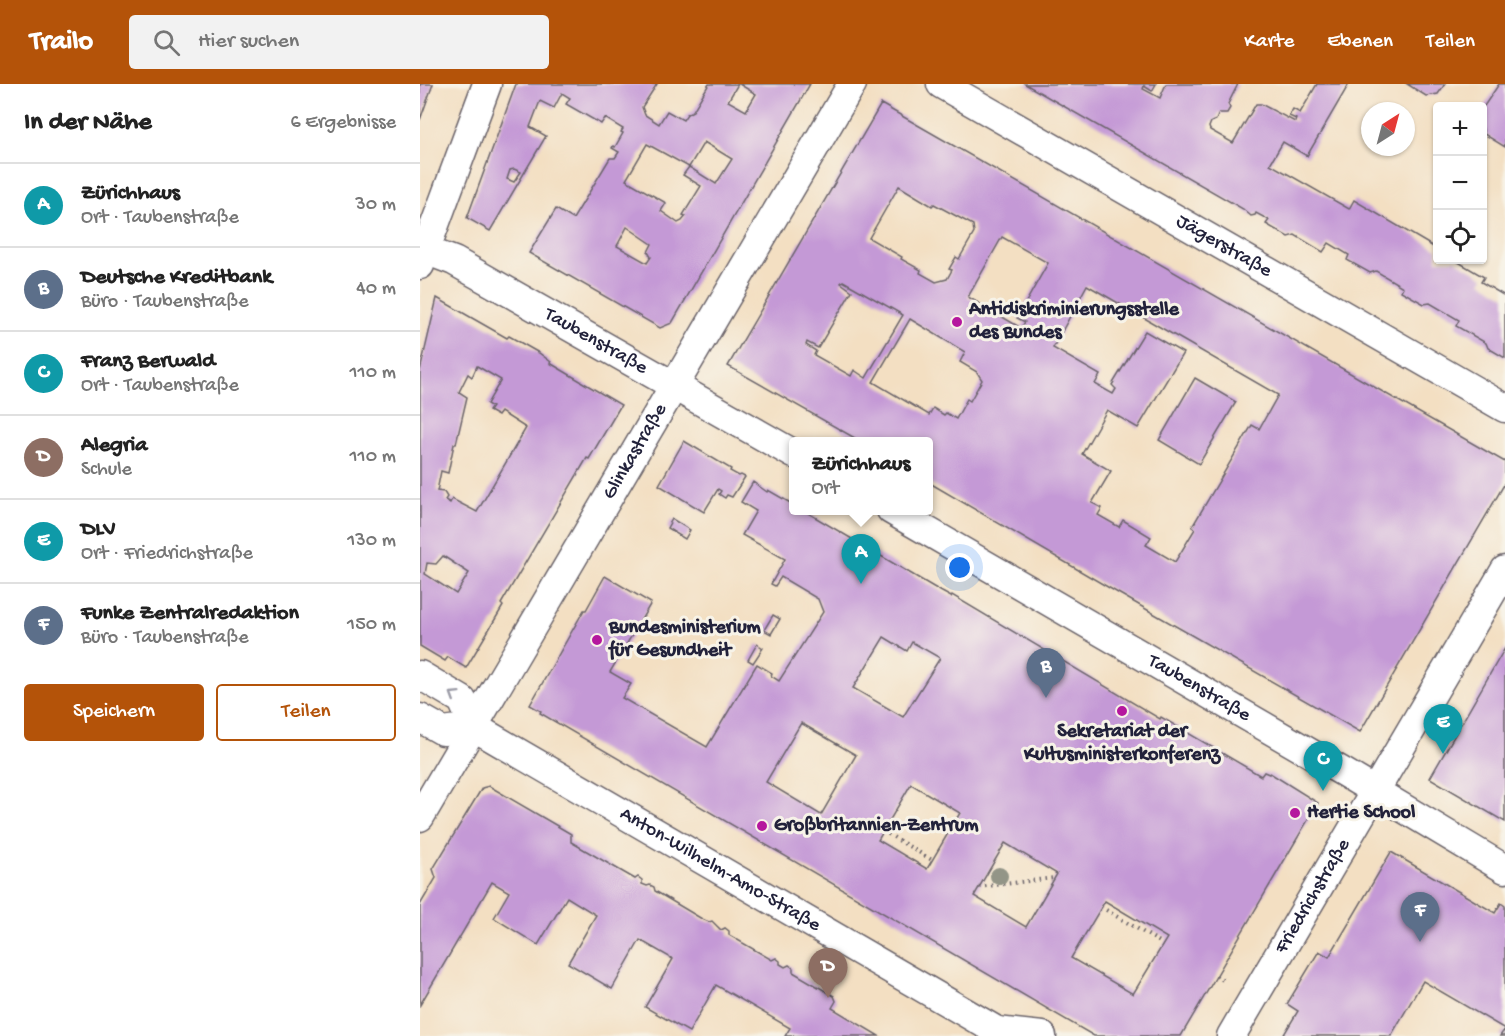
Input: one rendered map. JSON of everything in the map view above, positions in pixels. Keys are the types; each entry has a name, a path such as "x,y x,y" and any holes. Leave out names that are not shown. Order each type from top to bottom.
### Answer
{"street":[{"path":"422,257 487,84"},
{"name":"Glinkastraße","path":"420,817 852,84"},
{"name":"Jägerstraße","path":"940,84 1505,408"},
{"name":"Taubenstraße","path":"422,257 454,261 789,451"},
{"name":"Taubenstraße","path":"900,515 1505,869"},
{"name":"Friedrichstraße","path":"1231,1036 1505,570"},
{"path":"420,675 462,700 474,727 443,731 420,718"},
{"name":"Anton-Wilhelm-Amo-Straße","path":"474,727 999,1034 1042,1036"}],"path":[{"path":"883,831 932,860"},
{"path":"979,887 1054,878"},
{"path":"1101,907 1163,944"},
{"path":"1155,939 1159,933"},
{"path":"1216,976 1223,980"}],"building":[{"path":"420,84 433,84 420,120"},
{"path":"516,84 657,84 642,107 645,115 659,124 667,111 683,120 693,111 709,84 738,84 728,101 746,111 756,94 739,84 810,84 672,323 660,328 529,253 556,209 573,219 610,158 615,158 619,152 612,148 615,147 623,133 621,132 623,129 605,118 601,124 566,104 570,98 562,93 554,108 540,101 530,127 546,136 490,231 467,218","holes":["704,142 732,159 716,184 689,167","647,144 689,167 683,175 701,186 683,215 686,216 678,223 661,211 666,203 626,180","510,170 521,172 514,182 507,179","627,227 652,244 648,252 651,257 647,263 617,246"]},
{"path":"1025,84 1156,84 1152,91 1144,86 1143,89 1160,98 1166,84 1238,84 1228,104 1230,108 1227,113 1219,113 1209,127 1210,130 1233,143 1256,104 1261,104 1295,122 1296,119 1289,116 1293,109 1300,113 1317,84 1349,84 1307,156 1283,142 1270,164 1349,209 1354,200 1433,247 1433,264 1462,264 1484,277 1481,282 1505,296 1505,358 1488,348 1486,343 1456,326 1459,320 1430,303 1424,304 1401,291 1403,287 1376,271 1370,273 1347,260 1349,255 1329,243 1323,252 1295,235 1288,237 1266,224 1269,220 1256,213 1251,216 1243,209"},
{"path":"1407,84 1445,84 1438,94 1426,96"},
{"path":"1499,84 1505,84 1505,147 1487,136 1487,102"},
{"path":"881,104 1505,462 1505,483 1360,732 933,485 933,437 853,437 728,366","holes":["899,186 932,206 934,204 973,225 974,233 959,259 956,257 949,269 952,270 947,279 936,282 920,273 921,270 901,259 902,257 869,238","1002,237 1048,263 1017,318 1025,322 1021,328 968,297","843,281 903,315 866,378 854,370 851,376 814,355 816,351 806,345 807,342 818,348 852,291 841,283","1087,285 1278,395 1259,429 1252,425 1192,527 1195,529 1175,562 1146,545 1151,537 1123,520 1119,527 1098,515 1102,508 1092,503 1111,471 1082,454 1107,410 1138,428 1183,353 1145,331 1112,385 1116,389 1113,394 1095,384 1100,375 1053,348","910,319 965,352 960,362 977,372 982,380 970,401 967,399 956,419 933,408 929,415 873,382"]},
{"path":"437,298 507,338 509,336 539,353 550,363 621,405 589,459 587,458 466,668 448,657 445,661 420,646 420,371","holes":["477,366 501,380 487,404 492,407 489,411 498,416 501,412 526,428 477,512 452,499 450,503 445,500 447,497 444,492 437,491 441,471 448,473 467,397 459,392 468,374 472,377","443,556 469,573 456,594 425,574 427,563 436,564"]},
{"path":"1195,378 1236,402 1199,464 1159,440"},
{"path":"684,441 731,469 730,471 745,477 732,497 727,495 725,498 719,494 721,491 718,489 704,512 659,485"},
{"path":"753,482 767,492 768,490 789,502 789,515 811,515 942,592 951,597 952,595 1160,719 1161,717 1261,776 1264,772 1270,773 1318,803 1181,1036 1094,1036 540,713 541,711 530,705 605,576 651,603 610,672 631,684 622,698 707,747 757,664 772,673 771,676 779,681 823,612 818,599 781,577 775,586 771,584 785,559 742,535 756,511 741,502","holes":["884,637 907,651 912,642 940,658 903,717 853,688","801,723 856,755 821,815 766,782","911,784 960,813 927,869 878,840","1005,843 1057,874 1026,927 974,896","1105,901 1167,938 1133,994 1071,958"]},
{"path":"672,519 690,530 685,539 667,528"},
{"path":"773,615 780,619 771,634 764,630"},
{"path":"757,644 763,648 753,663 748,660"},
{"path":"1505,648 1505,822 1430,778"},
{"path":"489,786 571,834 571,842 635,879 638,877 642,880 642,884 654,887 655,891 702,919 712,921 721,930 725,928 729,931 729,935 772,960 776,958 785,967 789,965 793,968 793,972 834,996 836,1001 832,1008 879,1036 785,1036 790,1028 716,985 689,1032 645,1007 673,959 640,940 612,989 568,963 596,915 567,897 538,945 494,918 509,892 492,882 420,1005 420,905 436,878 433,869 482,788"},
{"path":"1391,852 1495,913 1501,903 1505,906 1505,1029 1423,981 1391,1036 1283,1036 1298,1011 1287,1004 1319,951 1329,957"}],"place":[{"name":"Antidiskriminierungsstelle des Bundes","path":"957,322"},
{"name":"Zürichhaus","path":"861,584"},
{"name":"Bundesministerium für Gesundheit","path":"597,640"},
{"name":"Deutsche Kreditbank","path":"1046,698"},
{"name":"Sekretariat der Kultusministerkonferenz","path":"1122,711"},
{"name":"DLV","path":"1443,754"},
{"name":"Franz Berwald","path":"1323,791"},
{"name":"Hertie School","path":"1295,813"},
{"name":"Großbritannien-Zentrum","path":"762,826"},
{"name":"Funke Zentralredaktion","path":"1420,942"},
{"name":"Alegria","path":"828,998"}]}
